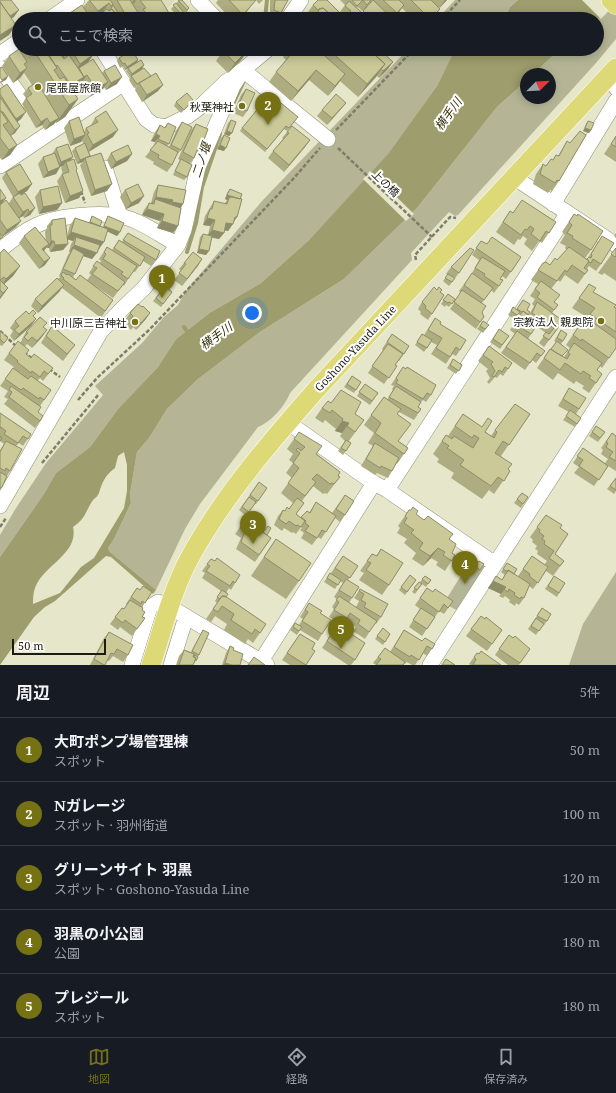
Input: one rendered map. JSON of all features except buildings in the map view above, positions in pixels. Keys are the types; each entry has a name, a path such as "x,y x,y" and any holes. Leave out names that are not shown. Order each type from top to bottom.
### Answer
{"main road":[{"path":"611,0 616,5"},
{"name":"Goshono-Yasuda Line","path":"151,665 170,607 188,560 233,492 287,422 515,178 615,76"}],"street":[{"path":"198,0 209,12"},
{"path":"293,12 301,0"},
{"path":"64,12 77,5"},
{"path":"0,54 12,46"},
{"path":"107,56 146,119 154,125 166,127 188,116 200,107 226,82 243,70"},
{"path":"4,511 70,384 101,332 144,288 178,244 184,230 198,167 233,86 243,70 249,56"},
{"path":"0,68 23,100"},
{"path":"243,70 331,142"},
{"path":"0,166 124,83"},
{"path":"553,204 616,101"},
{"path":"102,160 120,216"},
{"path":"515,178 567,214 616,245"},
{"path":"132,665 150,607 158,602 170,607 186,618 264,663 380,487 567,214"},
{"path":"0,250 35,226 51,220 89,215 120,216 142,225 178,244"},
{"path":"430,665 616,377"},
{"path":"287,422 380,487 495,564"},
{"path":"171,665 186,618"}],"path":[{"path":"449,12 460,0"},
{"path":"77,401 97,378 149,330 293,179 331,142 408,56"},
{"name":"上の橋","path":"331,142 432,237"},
{"path":"79,186 89,215"},
{"path":"417,262 415,255 450,217 458,218"},
{"path":"0,331 19,349 38,362"},
{"path":"45,366 70,384"},
{"path":"50,446 39,465 99,394"},
{"path":"0,527 4,511"}],"shaded area":[{"path":"149,0 176,0 163,12 156,12"},
{"path":"455,0 518,0 510,7 508,12 444,12"},
{"path":"616,0 616,39 604,53 604,13"},
{"path":"401,56 452,56 437,86 390,153 309,240 261,283 211,312 176,339 158,367 118,409 90,447 56,473 44,494 0,557 0,535 16,508 46,463 103,395 95,386 142,343 164,317 178,305 185,292 262,201"},
{"path":"553,56 602,56 458,215 455,216 449,212 411,253 412,260 290,393 285,403 277,413 263,425 258,427 200,504 185,529 156,590 110,552 108,548 114,539 131,503 130,494 137,452 149,438 167,409 198,379 260,332 344,279 417,208 497,107 520,86 520,104 556,104 556,68 540,68"},
{"path":"12,57 31,87 18,97"},
{"path":"473,556 487,565 458,611 444,603"},
{"path":"616,572 616,665 569,665 583,624"}],"water":[{"path":"518,0 616,0 604,13 508,12 510,7"},
{"name":"横手川","path":"452,56 553,56 540,68 520,68 520,86 497,107 417,208 344,279 260,332 198,379 167,409 149,438 137,452 130,494 131,503 114,539 108,548 110,552 156,590 153,594 111,557 106,556 55,601 45,607 34,617 0,665 0,557 44,494 56,473 90,447 118,409 158,367 176,339 211,312 261,283 309,240 389,153 437,86","holes":["124,452 127,465 127,491 124,508 94,558 81,567 60,593 33,604 34,590 39,580 71,545 73,527 83,518 93,500 99,494 104,479 115,468 118,456"]}],"pier":[{"path":"582,0 616,0 616,3 604,16 604,12 594,12"},
{"path":"370,171 414,214 406,221 363,179"}],"waterway":[{"name":"二ノ堰","path":"266,12 267,0"},
{"name":"二ノ堰","path":"233,104 244,81"},
{"name":"二ノ堰","path":"187,252 196,223 202,187 220,134"},
{"name":"二ノ堰","path":"184,327 189,334"}],"place":[{"name":"尾張屋旅館","path":"38,87"},
{"name":"秋葉神社","path":"242,106"},
{"name":"Nガレージ","path":"268,125"},
{"name":"大町ポンプ場管理棟","path":"162,298"},
{"name":"宗教法人 親奥院","path":"601,321"},
{"name":"中川原三吉神社","path":"135,322"},
{"name":"グリーンサイト 羽黒","path":"253,544"},
{"name":"羽黒の小公園","path":"465,584"},
{"name":"プレジール","path":"341,649"}]}
